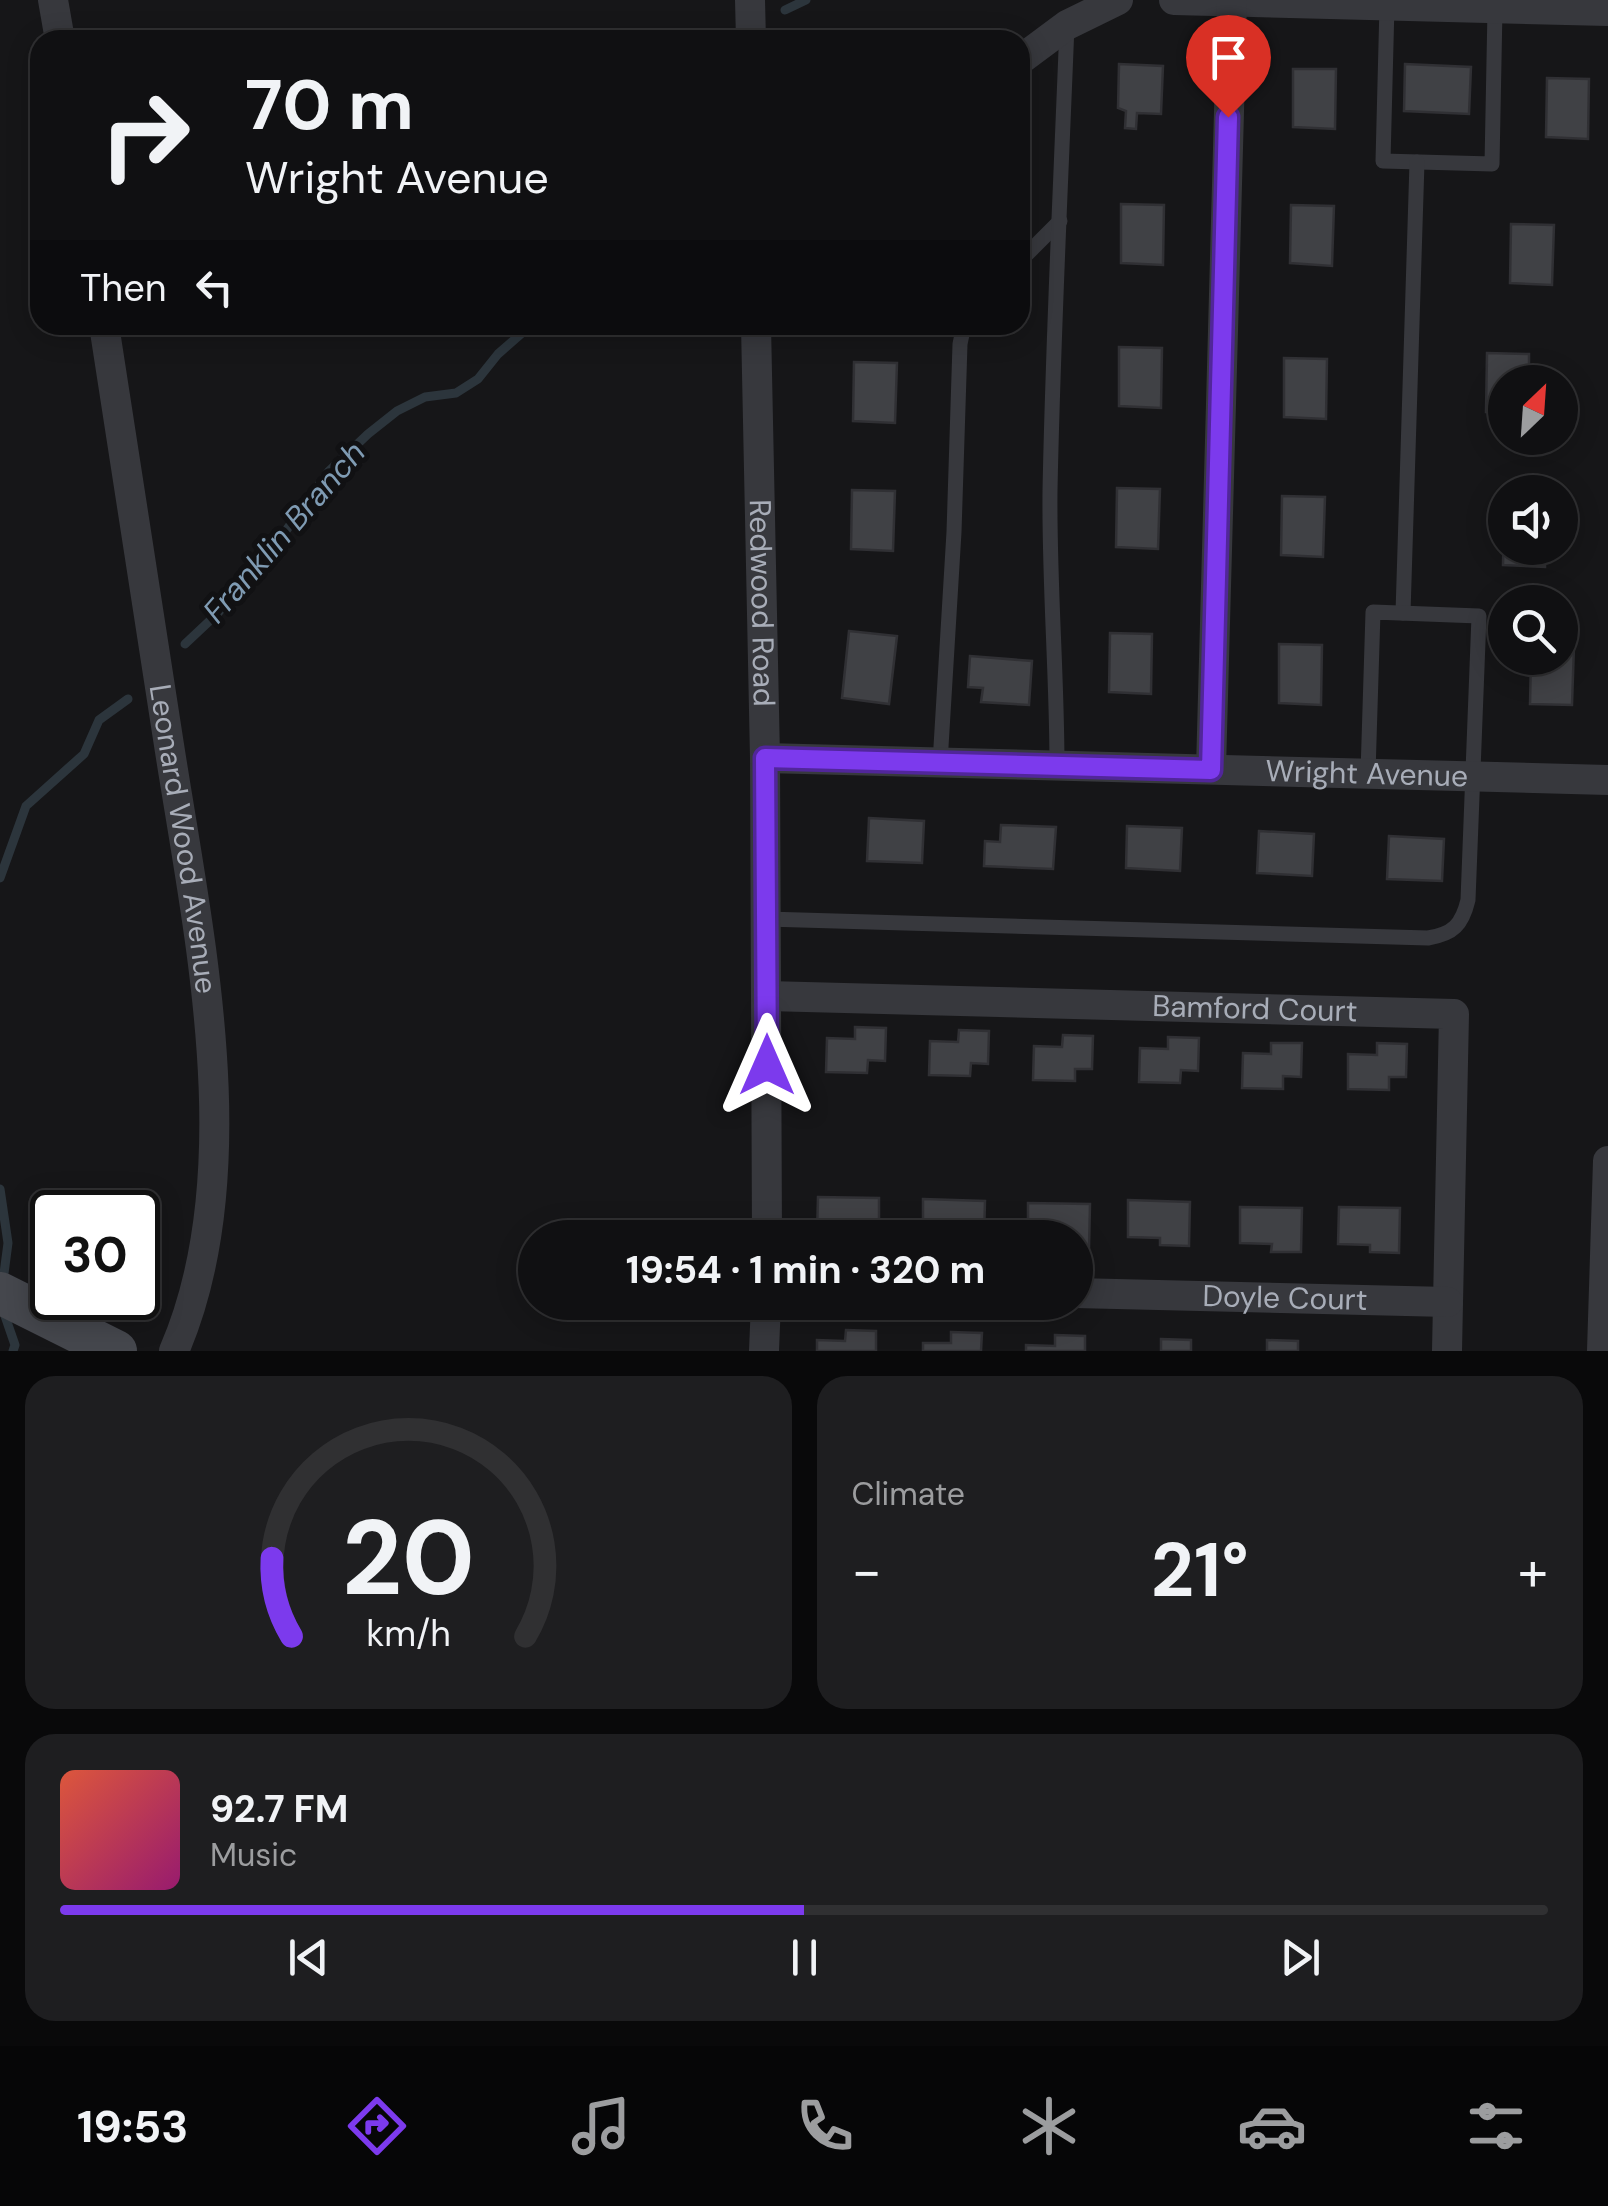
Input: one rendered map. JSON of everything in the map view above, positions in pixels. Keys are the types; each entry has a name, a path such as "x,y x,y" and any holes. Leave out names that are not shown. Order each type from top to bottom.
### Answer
{"street":[{"path":"53,0 58,30"},
{"path":"750,0 751,30"},
{"path":"1030,51 1072,12 1118,0"},
{"path":"1174,0 1608,11"},
{"path":"1211,770 1232,2"},
{"name":"Leonard Wood Avenue","path":"106,335 208,1009 212,1185 196,1282 174,1351"},
{"name":"Redwood Road","path":"756,335 765,758 766,1220"},
{"name":"Wright Avenue","path":"765,758 1608,780"},
{"name":"Bamford Court","path":"767,996 1454,1014 1448,1302"},
{"path":"1602,1351 1608,1161"},
{"name":"Doyle Court","path":"1093,1293 1448,1302"},
{"path":"14,1300 116,1351"},
{"path":"1447,1351 1448,1302"},
{"path":"764,1351 765,1320"}],"lane":[{"path":"1387,5 1383,160 1417,162 1492,164 1495,9"},
{"path":"1056,766 1057,668 1050,580 1050,490 1072,12"},
{"path":"1403,613 1417,162"},
{"path":"1030,251 1060,221"},
{"path":"940,762 962,335"},
{"path":"766,920 1446,936 1463,922 1468,900 1479,616 1373,612 1368,773"}],"building":[{"path":"1119,64 1163,66 1161,114 1137,113 1136,129 1125,128 1126,111 1118,108"},
{"path":"1405,64 1471,67 1469,114 1404,111"},
{"path":"1293,69 1336,69 1335,129 1293,127"},
{"path":"1547,78 1589,79 1588,139 1546,137"},
{"path":"1121,204 1164,205 1163,265 1121,263"},
{"path":"1291,205 1334,206 1332,266 1290,263"},
{"path":"1511,224 1554,225 1552,285 1510,283"},
{"path":"1119,347 1162,348 1161,408 1119,406"},
{"path":"1487,353 1529,354 1529,365 1488,365 1486,412"},
{"path":"1284,358 1327,359 1326,419 1284,417"},
{"path":"854,362 897,363 895,423 853,421"},
{"path":"1117,488 1160,489 1158,549 1116,547"},
{"path":"852,490 895,491 893,551 851,549"},
{"path":"1282,496 1325,497 1323,557 1281,555"},
{"path":"849,631 897,636 889,704 842,698"},
{"path":"1110,633 1152,634 1151,694 1109,692"},
{"path":"1279,644 1322,645 1321,705 1279,703"},
{"path":"970,656 1032,661 1029,705 981,702 983,688 968,687"},
{"path":"1531,675 1573,675 1572,705 1530,704"},
{"path":"869,818 924,821 922,863 867,861"},
{"path":"1001,825 1056,827 1053,869 984,866 985,841 1000,842"},
{"path":"1127,826 1182,828 1180,871 1126,868"},
{"path":"1259,831 1314,834 1312,876 1257,873"},
{"path":"1389,836 1444,839 1442,881 1387,879"},
{"path":"855,1027 886,1028 885,1061 868,1060 867,1073 826,1072 827,1038 855,1039"},
{"path":"959,1030 989,1031 988,1064 971,1063 970,1076 929,1075 930,1041 958,1042"},
{"path":"1063,1035 1093,1036 1092,1069 1075,1069 1075,1081 1033,1080 1034,1046 1062,1047"},
{"path":"1168,1037 1199,1038 1198,1071 1181,1070 1180,1083 1139,1082 1140,1048 1168,1049"},
{"path":"1271,1043 1302,1043 1301,1077 1283,1076 1283,1089 1242,1088 1243,1053 1271,1054"},
{"path":"1377,1043 1407,1044 1406,1077 1389,1077 1389,1090 1348,1089 1348,1054 1377,1055"},
{"path":"818,1197 879,1198 879,1220 817,1220"},
{"path":"923,1199 985,1201 984,1220 923,1220"},
{"path":"1128,1200 1190,1202 1189,1246 1160,1245 1160,1238 1128,1237"},
{"path":"1028,1203 1090,1204 1090,1220 1028,1220"},
{"path":"1240,1207 1302,1208 1301,1252 1271,1252 1272,1244 1240,1243"},
{"path":"1339,1207 1400,1208 1399,1253 1370,1252 1370,1245 1338,1244"},
{"path":"846,1330 876,1331 876,1351 817,1351 817,1340 845,1341"},
{"path":"951,1332 982,1333 981,1351 923,1351 923,1343 951,1343"},
{"path":"1055,1335 1085,1336 1085,1351 1026,1351 1026,1345 1055,1346"},
{"path":"1161,1339 1191,1340 1191,1351 1161,1351"},
{"path":"1267,1340 1298,1341 1298,1351 1267,1351"}],"waterway":[{"name":"Franklin Branch","path":"785,10 806,0"},
{"name":"Franklin Branch","path":"185,644 251,579 329,471 368,434 397,411 425,397 456,393 478,379 520,335"},
{"name":"Franklin Branch","path":"0,878 26,806 84,754 99,720 128,699"},
{"name":"Franklin Branch","path":"0,1189 8,1243 3,1281"},
{"path":"4,1313 15,1345 13,1351"}],"route":[{"path":"767,1065 765,758 1211,770 1228,117"}]}
